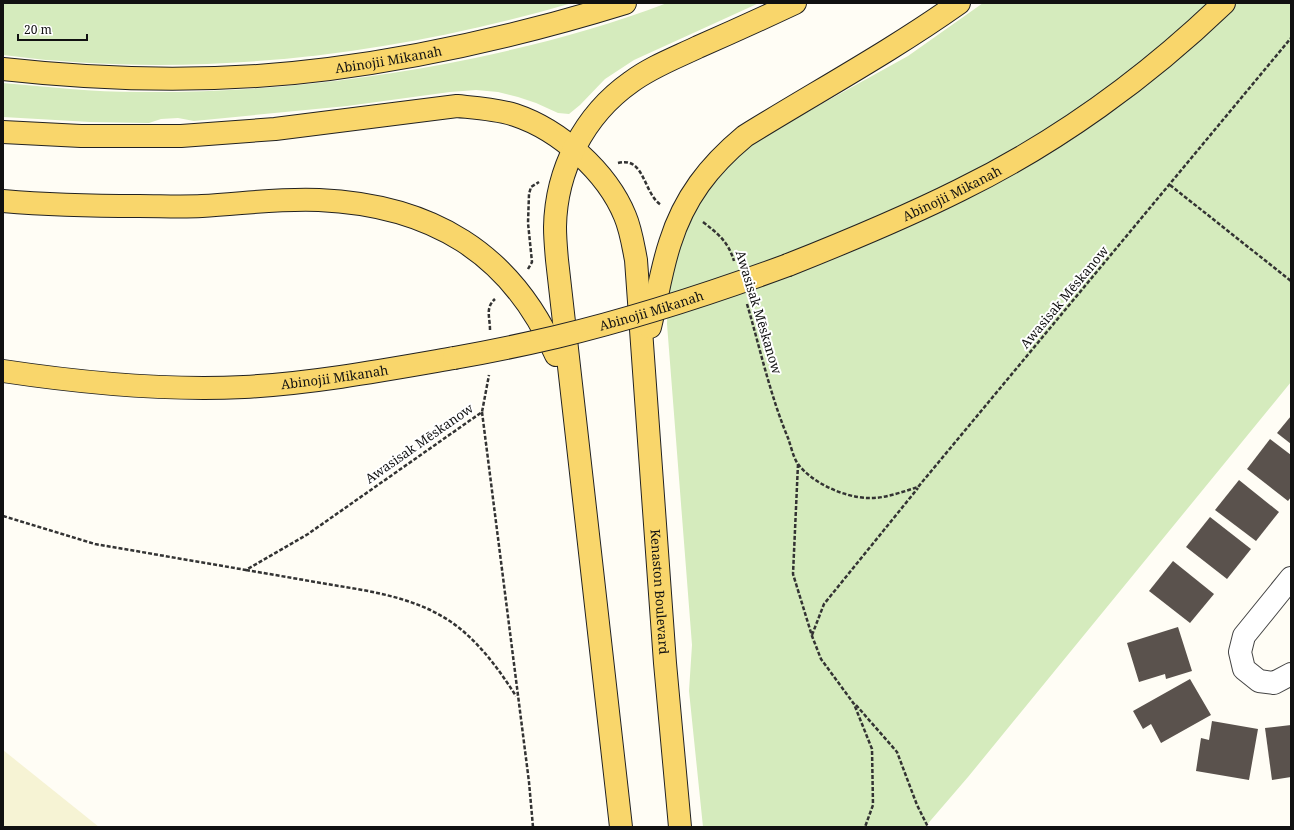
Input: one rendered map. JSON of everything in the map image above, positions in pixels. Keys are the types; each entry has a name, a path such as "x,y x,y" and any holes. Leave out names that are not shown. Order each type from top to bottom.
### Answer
{"main road":[{"name":"Abinojii Mikanah","path":"3,69 75,76 203,78 327,69 391,60 468,45 559,23 625,3"},
{"path":"621,827 555,226 558,196 562,177 573,148 596,115 614,95 631,82 666,62 794,3"},
{"path":"644,357 664,261 670,241 693,192 726,152 745,136 892,48 959,3"},
{"name":"Abinojii Mikanah","path":"3,371 55,379 117,385 182,388 244,387 302,382 363,374 454,358 556,337 616,321 731,286 846,242 907,216 962,189 1023,155 1067,128 1121,90 1171,50 1224,3"},
{"path":"3,132 81,136 180,136 283,128 457,106 488,108 515,115 544,128 573,148 594,169 616,198 629,226 636,260 644,357"},
{"path":"3,201 76,206 201,206 263,200 319,200 377,206 402,212 447,231 469,244 486,257 513,284 526,300 540,324 551,344 572,391"},
{"name":"Kenaston Boulevard","path":"644,357 664,648 680,827"}],"street":[{"path":"1291,578 1244,636 1240,652 1244,669 1259,681 1274,684 1291,674"}],"path":[{"name":"Awasisak Mēskanow","path":"746,303 784,430 798,463 819,483 849,496 868,498 889,495 918,487 1291,38"},
{"name":"Awasisak Mēskanow","path":"594,169 624,161 632,163 639,170 649,190 659,204 681,216 702,222 714,231 730,248 734,263"},
{"path":"490,332 488,312 490,304 526,272 532,262 528,223 529,194 531,187 539,182 562,177"},
{"path":"1170,185 1291,281"},
{"name":"Awasisak Mēskanow","path":"246,570 308,534 482,412 489,374"},
{"path":"482,412 529,782 533,827"},
{"path":"798,463 793,574 812,636 821,659 854,704 897,752 917,805 928,827"},
{"path":"812,636 824,604 918,487"},
{"path":"3,516 96,544 402,598 434,612 458,627 489,656 518,698"},
{"path":"854,704 872,749 872,805 865,827"}],"shaded area":[{"path":"3,750 99,827 3,827"}],"green space":[{"path":"3,3 572,3 433,37 362,49 290,58 218,64 146,65 74,62 3,55"},
{"path":"667,3 759,3 634,60 605,79 580,105 569,114 558,113 518,97 498,92 476,90 450,92 347,106 194,121 178,118 161,119 149,123 90,122 3,117 3,83 104,91 181,92 265,88 350,79 433,66 524,47 620,20"},
{"path":"983,3 1291,3 1291,382 968,777 925,827 703,827 689,691 692,645 667,324 668,292 672,261 705,186 742,148 908,56"}],"building":[{"path":"1291,416 1291,444 1277,433"},
{"path":"1270,439 1291,455 1291,497 1288,501 1247,469"},
{"path":"1239,480 1279,512 1256,541 1215,510"},
{"path":"1210,517 1251,549 1227,579 1186,547"},
{"path":"1173,561 1214,594 1190,623 1149,591"},
{"path":"1178,627 1192,671 1166,679 1165,674 1139,682 1127,643"},
{"path":"1190,679 1211,715 1161,743 1151,724 1143,729 1133,711"},
{"path":"1212,721 1258,729 1249,780 1196,771 1201,738 1209,740"},
{"path":"1291,725 1291,777 1272,780 1265,728"}]}
